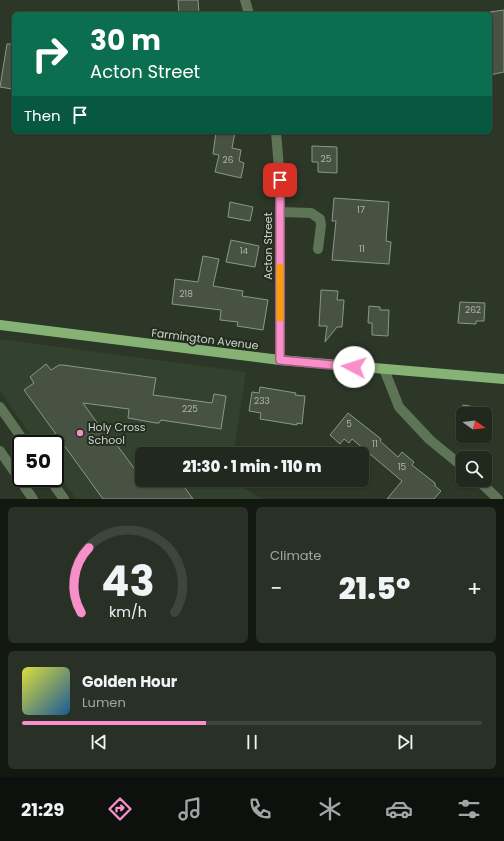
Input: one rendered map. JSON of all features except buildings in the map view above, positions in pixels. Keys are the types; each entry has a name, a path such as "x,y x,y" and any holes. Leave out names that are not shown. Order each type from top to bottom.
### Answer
{"main road":[{"name":"Farmington Avenue","path":"0,325 280,360 504,379"}],"street":[{"path":"245,0 248,12"},
{"name":"Acton Street","path":"276,134 280,180 280,360"},
{"path":"280,212 311,213 320,219 321,225 318,249"},
{"path":"384,369 399,406 430,440 456,461"},
{"path":"0,407 20,435"},
{"path":"0,451 33,499"},
{"path":"55,487 64,499"},
{"path":"485,487 498,499"}],"shaded area":[{"path":"0,339 246,372 234,447 135,447 135,487 243,487 261,499 76,499 64,482 64,435 31,435 0,391"}],"slow traffic":[{"path":"280,267 280,318"}],"place":[{"name":"Holy Cross School","path":"80,433"}],"route":[{"path":"280,180 280,360 354,367"}]}
